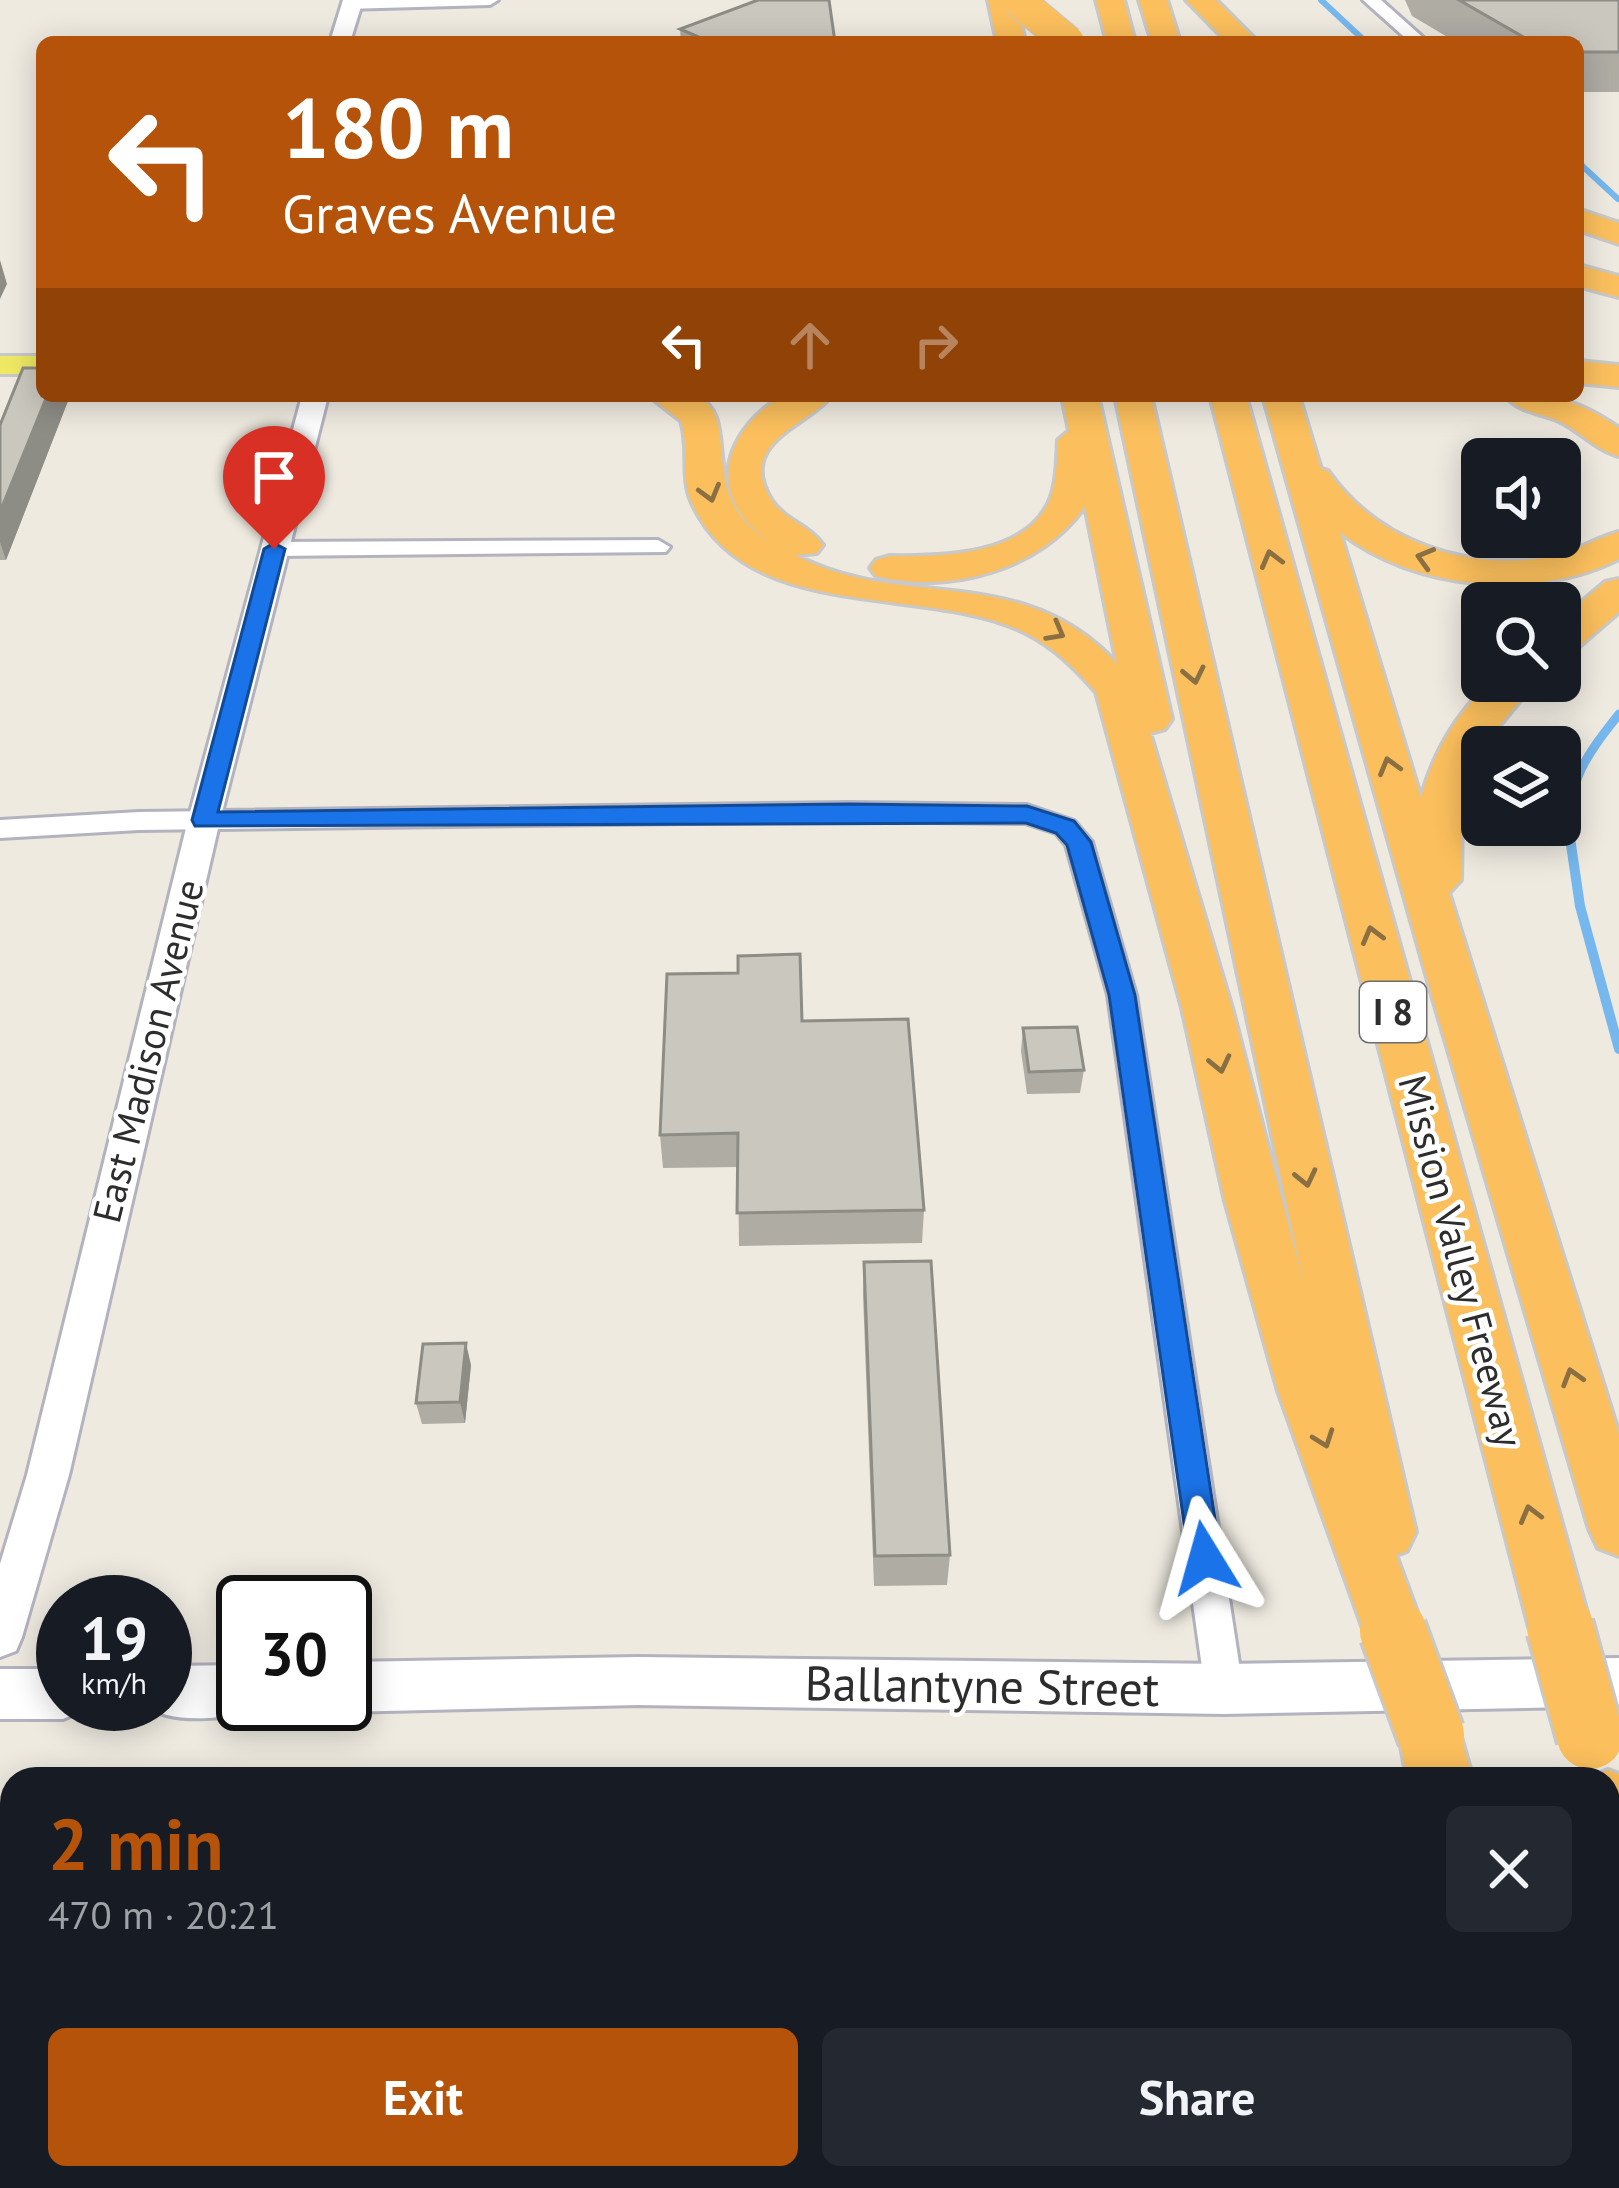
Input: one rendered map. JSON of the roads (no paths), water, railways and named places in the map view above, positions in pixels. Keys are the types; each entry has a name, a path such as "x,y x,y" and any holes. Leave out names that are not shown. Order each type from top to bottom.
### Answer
{"highway":[{"path":"1002,0 1009,36"},
{"path":"1018,0 1060,36"},
{"path":"1048,0 1056,36"},
{"path":"1110,0 1119,36"},
{"path":"1153,0 1164,36"},
{"path":"1200,0 1238,36"},
{"path":"1584,209 1619,220"},
{"path":"1584,221 1619,234"},
{"path":"1584,277 1619,287"},
{"path":"1584,373 1619,376"},
{"path":"678,402 702,424 704,481 717,515 765,556 840,584 1007,610 1056,632 1099,662 1117,689 1207,1008"},
{"path":"802,402 773,418 750,446 744,476 756,511 771,526 811,549 862,565 904,569 949,567 998,557 1041,533 1057,518 1068,502 1074,478 1080,402"},
{"path":"1080,402 1252,1201 1306,1390 1401,1630"},
{"path":"1134,402 1401,1630 1436,1757"},
{"name":"Mission Valley Freeway","path":"1230,402 1560,1627 1604,1732"},
{"path":"1540,402 1576,415 1619,445"},
{"path":"1286,412 1322,497 1367,535 1397,550 1465,568 1502,572 1556,569 1619,544"},
{"path":"1286,412 1457,999 1619,1529"},
{"path":"1581,623 1619,591"},
{"path":"1457,999 1437,872 1437,826 1452,772 1474,726 1496,702"}],"main road":[{"path":"0,365 36,364"},
{"path":"0,385 36,385"},
{"name":"Ballantyne Street","path":"372,1687 638,1681 1224,1689 1604,1732"},
{"path":"0,1694 36,1694"}],"street":[{"path":"342,36 352,3 490,0"},
{"path":"1371,0 1413,36"},
{"name":"East Madison Avenue","path":"0,1636 48,1475 204,820 313,402"},
{"path":"274,549 658,547"},
{"path":"0,829 204,820 849,812 1027,814 1065,827 1079,842 1122,995 1224,1689"}],"waterway":[{"path":"1321,0 1360,36"},
{"path":"1584,168 1618,199"},
{"path":"1581,769 1619,714"},
{"path":"1571,846 1580,906 1619,1049"}]}
